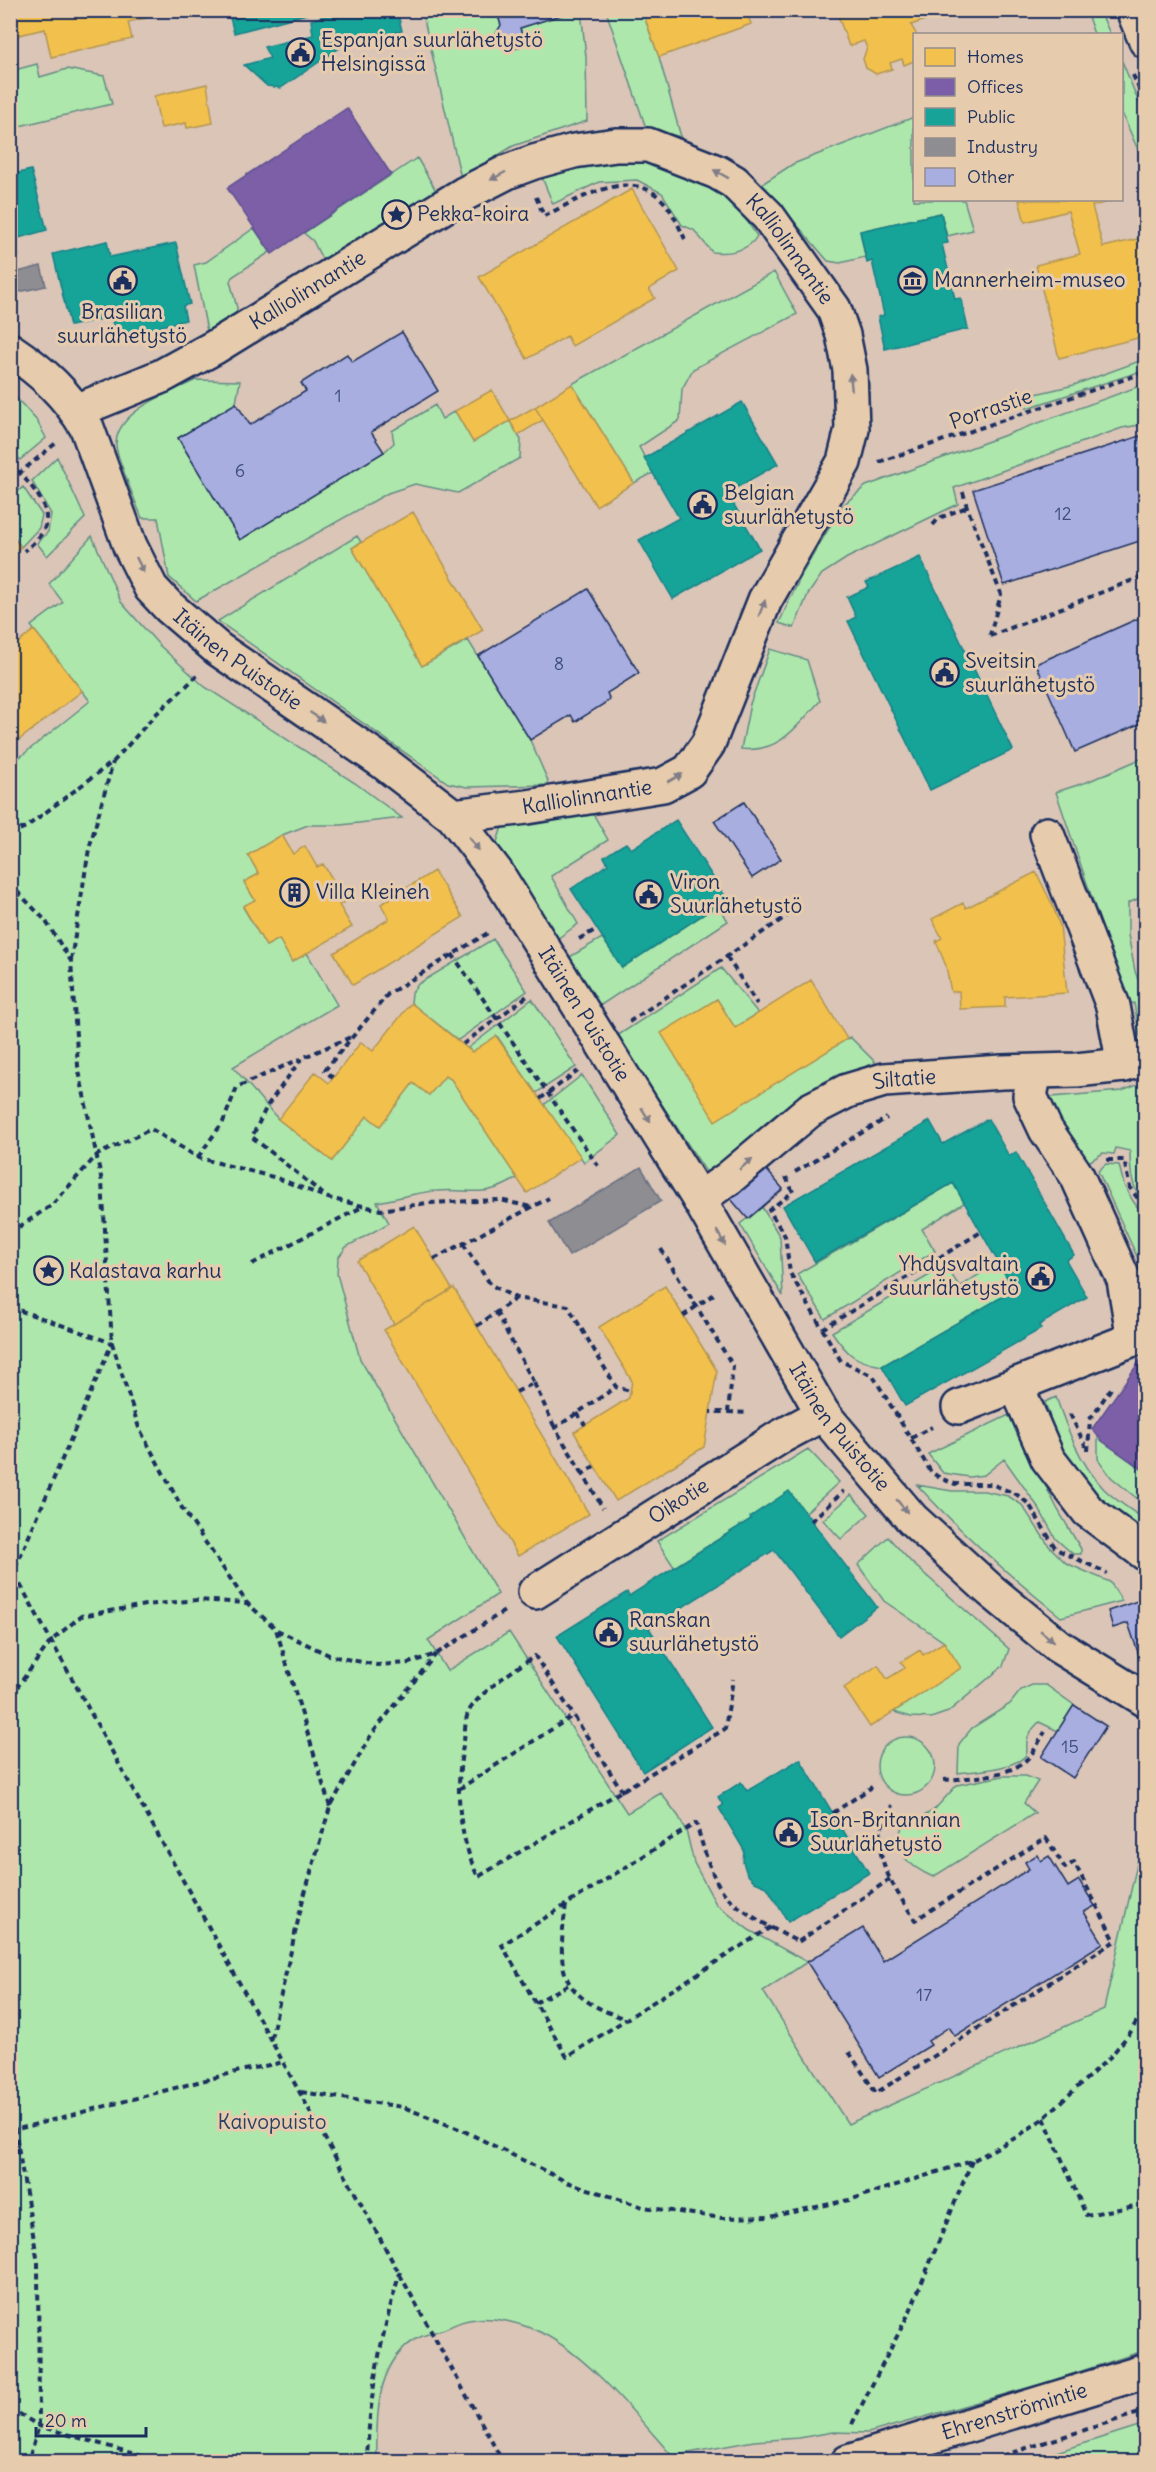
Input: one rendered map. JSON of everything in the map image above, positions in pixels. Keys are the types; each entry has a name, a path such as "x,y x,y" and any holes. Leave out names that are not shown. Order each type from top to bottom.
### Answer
{"street":[{"path":"1133,10 1146,41"},
{"name":"Kalliolinnantie","path":"76,411 162,376 215,347 464,194 521,167 574,151 616,145 648,145 717,172 734,182 768,216 834,309 843,335 852,393 852,429 844,462 765,600 708,744 689,771 663,785 527,807 453,816"},
{"name":"Itäinen Puistotie","path":"10,350 59,388 87,428 130,546 151,588 169,607 218,649 383,762 453,816 496,872 592,1054 699,1199 823,1414 912,1519 990,1590 1058,1646 1146,1700"},
{"path":"1047,834 1135,1061"},
{"name":"Siltatie","path":"699,1199 729,1178 810,1110 848,1090 884,1080 1035,1072 1135,1061"},
{"path":"959,1407 1140,1336 1124,1280 1077,1176 1046,1130 1030,1096 1035,1072"},
{"path":"1016,1385 1054,1468 1088,1511 1146,1554"},
{"name":"Oikotie","path":"535,1592 780,1437 823,1414"},
{"name":"Ehrenströmintie","path":"849,2461 1146,2371"}],"path":[{"path":"521,167 544,216 600,189 624,185 638,186 652,190 666,203 685,239"},
{"name":"Porrastie","path":"844,462 882,462 1146,372"},
{"path":"10,481 59,440"},
{"path":"10,463 39,497 46,513 44,530 24,552"},
{"path":"963,492 1000,594 990,636 1146,575"},
{"path":"933,525 939,518 967,507"},
{"path":"10,834 26,827 114,761 155,715 200,673 218,649"},
{"path":"114,761 89,849 71,961 78,1066 102,1182 112,1343 139,1428 182,1508 247,1603 276,1629 330,1656 377,1665 409,1663 436,1654 535,1592"},
{"path":"10,884 45,920 71,961"},
{"path":"540,1099 592,1054 787,916"},
{"path":"333,1078 325,1070 388,994 493,929"},
{"path":"582,938 597,929"},
{"path":"452,954 598,1166"},
{"path":"727,957 757,1004"},
{"path":"463,1044 533,992"},
{"path":"198,1157 223,1122 237,1088 353,1036"},
{"path":"302,1058 267,1106 252,1137 328,1198"},
{"path":"893,1115 785,1178 793,1192 769,1210 785,1236 790,1273 841,1361 873,1376 931,1472 955,1484 991,1484 1016,1494 1029,1504 1056,1550 1117,1578"},
{"path":"10,1233 52,1205 97,1155 151,1129 198,1157 277,1178 328,1198 381,1210 427,1203 500,1200 531,1207"},
{"path":"1103,1160 1124,1160 1130,1188 1146,1209"},
{"path":"434,1259 549,1198"},
{"path":"252,1264 363,1206"},
{"path":"822,1329 981,1232"},
{"path":"464,1244 491,1285 516,1298 568,1306 616,1387 630,1391"},
{"path":"661,1249 733,1366 728,1412 710,1412"},
{"path":"683,1316 721,1289"},
{"path":"477,1326 516,1298"},
{"path":"10,1307 112,1343"},
{"path":"496,1312 555,1428 604,1511"},
{"path":"13,1571 112,1343"},
{"path":"1050,1372 1093,1460"},
{"path":"1088,1452 1090,1419 1118,1381"},
{"path":"516,1392 534,1383"},
{"path":"555,1428 616,1387"},
{"path":"577,1413 585,1425"},
{"path":"583,1474 594,1466"},
{"path":"812,1521 846,1489"},
{"path":"10,1566 503,2462"},
{"path":"10,1697 51,1641 81,1616 145,1605 197,1600 247,1603"},
{"path":"276,1629 330,1807"},
{"path":"271,2038 302,1903 330,1807 371,1736 436,1654"},
{"path":"623,1792 535,1656 496,1682 468,1712 461,1755 460,1814 466,1852 478,1877 623,1792 725,1729 733,1679"},
{"path":"459,1789 574,1715"},
{"path":"944,1780 974,1778 1016,1767 1026,1760 1045,1732"},
{"path":"833,1813 873,1787"},
{"path":"849,2052 876,2093 1115,1941 1074,1862 1065,1868 1046,1838 915,1920 890,1879 881,1851 881,1831 892,1805"},
{"path":"771,1927 567,2057 502,1945 696,1823 705,1854 724,1893 754,1917 798,1942 890,1879"},
{"path":"566,1904 561,1954 562,1969 570,1984 602,2011 626,2019"},
{"path":"536,2003 570,1984"},
{"path":"301,2092 403,2108 464,2131 567,2181 643,2207 722,2218 769,2217 849,2200 972,2161 1017,2138 1044,2118 1124,2041 1131,2033 1146,2005"},
{"path":"13,2130 240,2071 284,2062"},
{"path":"10,2118 38,2264 39,2426 28,2462"},
{"path":"1044,2118 1086,2215 1146,2204"},
{"path":"849,2461 845,2435 910,2311 972,2161"},
{"path":"367,2462 370,2402 384,2327 400,2272"},
{"path":"10,2408 39,2426 162,2462"},
{"path":"982,2462 1146,2411"}],"green space":[{"path":"422,11 496,11 501,25 496,34 500,45 510,50 519,47 523,39 520,28 574,11 581,11 586,57 587,121 513,146 461,178"},
{"path":"606,11 642,11 659,57 681,137 646,128"},
{"path":"1086,11 1100,11 1110,33 1094,33"},
{"path":"1123,63 1145,118 1145,166 1123,115"},
{"path":"37,64 40,77 67,69 104,76 112,104 11,128 11,71"},
{"path":"913,117 913,201 964,201 973,230 947,236 941,213 860,231 865,257 840,263 828,261 762,184 793,164"},
{"path":"417,158 438,194 325,265 313,241 304,233"},
{"path":"620,160 649,163 713,186 739,209 757,236 749,245 738,250 712,252 694,230 682,225 662,193 637,180 599,182 553,204 541,175 575,165"},
{"path":"254,228 270,252 232,277 230,281 237,308 236,320 208,336 194,265 206,262"},
{"path":"774,272 797,314 693,369 682,389 680,420 639,447 653,473 634,483 572,384"},
{"path":"1145,359 1145,370 1027,408 1023,397 1074,385"},
{"path":"196,380 240,381 236,403 178,438 240,540 384,452 394,443 392,431 435,405 442,419 455,411 473,442 510,421 521,440 520,458 458,493 415,484 388,493 196,601 169,577 158,518 142,518 122,468 116,444 125,421 135,412"},
{"path":"1145,384 1145,424 1122,428 954,488 958,504 847,558 822,574 808,594 794,628 779,623 803,572 842,506 866,486"},
{"path":"11,392 37,421 46,438 20,460 11,449"},
{"path":"57,457 85,518 47,556 37,543 48,532 51,514 32,481"},
{"path":"23,487 42,515 39,528 21,547 11,533 10,499"},
{"name":"Kaivopuisto","path":"92,536 121,602 159,645 205,687 355,783 402,818 341,825 308,825 282,835 248,855 259,874 244,882 255,900 243,907 266,946 279,939 292,962 307,953 337,1005 233,1067 278,1119 332,1161 367,1116 380,1126 413,1083 429,1095 445,1076 451,1079 517,1178 486,1191 448,1190 377,1202 389,1223 346,1247 338,1258 337,1274 360,1359 498,1594 428,1640 447,1671 509,1632 627,1813 661,1793 679,1817 687,1834 694,1863 716,1904 749,1930 807,1962 763,1991 848,2124 1104,2009 1145,1829 1146,2350 1048,2382 868,2433 833,2432 799,2438 754,2441 672,2456 611,2388 576,2356 540,2332 514,2323 486,2318 463,2321 425,2335 413,2341 391,2365 380,2395 377,2461 11,2462 10,765 90,701 31,626 63,602 49,584"},
{"path":"357,536 361,542 352,548 422,666 468,640 530,740 548,781 546,785 467,787 448,783 218,621"},
{"path":"770,649 807,660 820,701 795,729 777,742 766,747 741,749 750,704"},
{"path":"1145,757 1145,896 1128,903 1128,935 1135,971 1145,999 1145,1034 1140,1036 1134,1003 1128,1004 1056,792 1087,782"},
{"path":"591,810 608,840 551,876 578,924 557,939 496,845 503,824"},
{"path":"718,905 728,921 598,1007 568,958 602,938 622,967"},
{"path":"493,939 527,991 458,1040 411,1003 412,993 418,984"},
{"path":"721,968 758,1013 735,1028 717,999 662,1033 715,1120 850,1037 875,1062 874,1067 708,1175 617,1036"},
{"path":"532,999 576,1067 536,1093 497,1036 472,1052 468,1048"},
{"path":"582,1075 620,1135 584,1162 544,1105"},
{"path":"1145,1082 1145,1203 1134,1186 1130,1151 1116,1148 1114,1154 1103,1153 1087,1163 1048,1106 1052,1097 1122,1091"},
{"path":"1106,1164 1119,1165 1124,1185 1145,1217 1145,1274 1098,1171"},
{"path":"953,1183 964,1203 922,1229 935,1251 825,1319 797,1274"},
{"path":"762,1207 780,1237 783,1296 740,1224"},
{"path":"998,1262 1014,1290 882,1366 852,1356 832,1332 945,1266 960,1287"},
{"path":"1056,1397 1070,1434 1088,1469 1104,1489 1145,1520 1145,1533 1097,1496 1069,1461 1056,1436 1045,1402"},
{"path":"1009,1415 1058,1510 1081,1549 1081,1554 1073,1554 1056,1539 1038,1507 1004,1459 984,1475 969,1477 943,1473 928,1454"},
{"path":"1098,1436 1145,1472 1145,1505 1111,1477 1098,1459"},
{"path":"808,1449 839,1482 805,1513 751,1519 674,1567 657,1541"},
{"path":"917,1485 952,1491 984,1491 1008,1496 1022,1505 1049,1546 1066,1563 1110,1582 1122,1601 1061,1617 986,1554"},
{"path":"851,1495 869,1514 841,1539 823,1520"},
{"path":"888,1537 911,1562 1009,1649 1003,1666 948,1712 931,1718 911,1717 894,1712 960,1667 944,1642 884,1601 858,1565"},
{"path":"1032,1685 1046,1685 1074,1705 1058,1731 1039,1722 1029,1736 1027,1753 1021,1760 1004,1766 958,1773 959,1744 972,1728 1010,1704 1021,1690"},
{"path":"906,1737 917,1739 930,1750 935,1766 933,1777 922,1790 906,1795 895,1793 882,1782 877,1766 879,1755 890,1742"},
{"path":"1003,1776 1025,1776 1038,1781 1024,1803 1035,1813 933,1877 909,1862 900,1849 899,1842 904,1823 919,1819 934,1810 957,1785"},
{"path":"1145,2424 1145,2461 1028,2461"}],"building: Homes":[{"path":"10,10 144,10 146,18 128,22 132,39 51,57 45,29 10,37"},
{"path":"642,10 746,10 751,24 659,57"},
{"path":"836,10 921,10 925,20 911,25 915,33 913,33 913,61 904,65 902,59 890,63 892,69 876,74 866,68 863,59 867,48 864,41 849,46"},
{"path":"207,84 213,123 187,128 186,123 161,128 154,96"},
{"path":"632,189 679,271 649,289 655,298 572,346 567,336 527,359 479,277"},
{"path":"1019,201 1109,201 1092,206 1103,247 1146,237 1146,336 1059,358 1036,265 1080,254 1068,211 1025,222"},
{"path":"572,384 634,483 596,506 535,407"},
{"path":"492,390 510,421 473,442 455,411"},
{"path":"535,407 543,420 518,435 510,421"},
{"path":"413,512 483,630 422,666 352,548"},
{"path":"10,533 21,547 10,555"},
{"path":"34,630 82,691 10,747 10,649"},
{"name":"Villa Kleineh","path":"282,835 293,854 305,846 317,867 323,864 346,901 339,905 352,927 292,962 279,939 266,946 243,906 255,900 244,882 259,874 248,855"},
{"path":"434,871 463,917 353,985 334,953 389,919 381,904"},
{"path":"1036,872 1060,926 1067,993 1005,997 1005,1007 960,1009 959,991 951,992 946,966 936,941 942,938 932,919 963,903 966,908"},
{"path":"811,980 847,1039 715,1121 661,1033 717,999 735,1028"},
{"path":"411,1003 472,1052 496,1036 581,1157 527,1193 451,1079 445,1076 429,1095 413,1083 380,1126 367,1116 332,1161 278,1119 315,1072 329,1083 361,1042 373,1051"},
{"path":"414,1226 452,1289 394,1324 357,1261"},
{"path":"665,1286 717,1371 704,1447 616,1501 574,1432 629,1398 632,1381 599,1327"},
{"path":"454,1288 589,1514 518,1556 384,1330"},
{"path":"944,1642 961,1668 870,1727 844,1688 878,1665 887,1679 905,1668 901,1662 920,1650 923,1655"}],"building: Offices":[{"path":"347,108 391,174 272,254 227,188"},
{"path":"1144,1355 1146,1357 1146,1472 1102,1441 1092,1429"}],"building: Public":[{"path":"228,10 322,10 234,33"},
{"name":"Espanjan suurlähetystö Helsingissä","path":"345,10 397,10 402,31 344,45 281,88 267,86 244,65 270,58 264,47 313,35 311,20"},
{"path":"31,170 47,230 15,239 19,255 10,257 10,175"},
{"name":"Mannerheim-museo","path":"941,213 948,243 942,244 955,299 961,298 968,329 885,349 878,317 884,315 872,261 867,263 860,231"},
{"name":"Brasilian suurlähetystö","path":"107,241 110,257 176,243 190,304 183,306 186,320 161,326 162,331 117,341 111,317 70,326 53,254"},
{"name":"Belgian suurlähetystö","path":"742,402 778,464 727,493 760,549 673,599 639,540 679,518 644,458"},
{"path":"920,557 1013,750 930,790 848,621 856,617 847,597 869,587 866,582"},
{"name":"Viron Suurlähetystö","path":"676,820 727,899 622,968 571,889 608,864 604,857 616,849 626,843 631,849"},
{"name":"Yhdysvaltain suurlähetystö","path":"988,1119 1009,1156 1016,1152 1074,1255 1066,1260 1087,1297 1039,1325 1041,1329 905,1406 882,1366 1014,1290 953,1183 815,1262 783,1206 930,1121 943,1144"},
{"name":"Ranskan suurlähetystö","path":"789,1491 877,1607 839,1636 774,1550 649,1628 712,1727 643,1772 557,1636 627,1592 629,1596 751,1519 750,1517"},
{"name":"Ison-Britannian Suurlähetystö","path":"800,1759 869,1873 788,1922 767,1887 755,1882 747,1874 743,1862 744,1850 719,1808 723,1805 718,1797 741,1782 747,1791"}],"building: Industry":[{"path":"41,266 46,286 10,294 10,274"},
{"path":"641,1167 661,1201 569,1256 549,1223"}],"building: Other":[{"path":"496,10 574,11 520,28 523,39 519,47 510,50 500,45 496,34 501,25"},
{"path":"402,332 438,391 371,432 384,452 240,540 178,438 236,403 250,425 306,391 301,383 347,354 352,362"},
{"path":"1140,436 1146,454 1146,539 1004,585 973,490"},
{"path":"588,589 639,673 607,693 610,700 575,722 571,715 530,740 478,656"},
{"path":"1146,615 1146,721 1075,752 1036,664"},
{"path":"744,802 781,859 752,878 714,821"},
{"path":"765,1168 783,1189 748,1219 730,1198"},
{"path":"1146,1598 1146,1666 1143,1667 1128,1623 1113,1628 1108,1611"},
{"path":"1074,1705 1106,1726 1073,1778 1041,1757"},
{"path":"1037,1855 1041,1861 1049,1856 1068,1887 1079,1880 1095,1906 1084,1912 1103,1943 955,2036 949,2027 928,2041 931,2045 879,2077 807,1962 863,1928 883,1961 1029,1869 1025,1862"}],"place":[{"name":"Espanjan suurlähetystö Helsingissä","path":"300,52"},
{"name":"Pekka-koira","path":"396,214"},
{"name":"Mannerheim-museo","path":"913,280"},
{"name":"Brasilian suurlähetystö","path":"122,281"},
{"name":"Belgian suurlähetystö","path":"703,505"},
{"name":"Sveitsin suurlähetystö","path":"944,673"},
{"name":"Villa Kleineh","path":"295,892"},
{"name":"Viron Suurlähetystö","path":"649,894"},
{"name":"Kalastava karhu","path":"48,1271"},
{"name":"Yhdysvaltain suurlähetystö","path":"1040,1276"},
{"name":"Ranskan suurlähetystö","path":"608,1632"},
{"name":"Ison-Britannian Suurlähetystö","path":"789,1832"}]}
